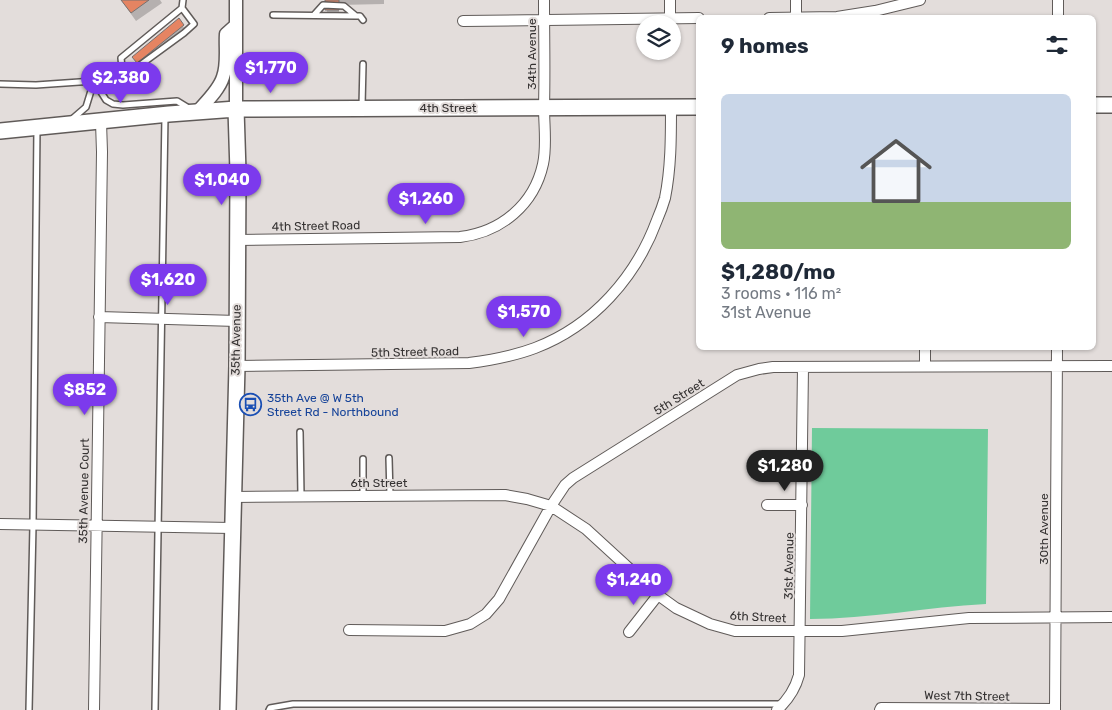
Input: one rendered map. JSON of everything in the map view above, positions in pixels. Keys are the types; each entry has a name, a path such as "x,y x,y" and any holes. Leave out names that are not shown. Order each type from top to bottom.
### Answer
{"main road":[{"path":"1096,105 1112,105"},
{"name":"4th Street","path":"0,131 165,114 236,109 696,107"},
{"name":"35th Avenue","path":"228,710 237,321 238,172 236,109"}],"street":[{"name":"35th Avenue","path":"236,0 236,109"},
{"name":"34th Avenue","path":"544,0 544,108"},
{"path":"670,0 670,15"},
{"path":"796,0 796,15"},
{"path":"854,15 875,12 920,0"},
{"path":"1058,0 1058,15"},
{"path":"681,18 696,18"},
{"path":"463,20 636,19"},
{"path":"196,112 210,98 222,80 225,71 226,34 236,25"},
{"name":"5th Street Road","path":"236,366 469,363 505,358 536,348 579,324 615,293 649,243 666,191 670,163 671,107"},
{"name":"4th Street Road","path":"237,240 460,237 490,230 516,213 528,198 537,181 543,164 544,108"},
{"name":"35th Avenue Court","path":"94,710 101,122"},
{"path":"99,317 237,321"},
{"path":"925,350 925,366"},
{"name":"30th Avenue","path":"1055,710 1057,350"},
{"name":"5th Street","path":"349,630 445,631 470,624 486,614 499,599 551,506 573,478 737,375 759,369 802,367 1112,366"},
{"name":"31st Avenue","path":"780,707 796,687 799,675 802,367"},
{"name":"6th Street","path":"233,497 505,495 527,499 551,506 586,529 658,595 692,616 710,624 726,628 753,631 800,631 866,629 969,618 1112,617"},
{"path":"767,505 802,505"},
{"path":"0,524 232,528"},
{"path":"629,632 658,595"},
{"name":"West 7th Street","path":"880,710 881,708 1055,710"}],"lane":[{"path":"0,84 94,81 122,68 132,71 173,37 184,33 194,24 182,8 183,0"},
{"path":"314,15 323,5 341,5 356,16"},
{"path":"122,68 121,58 146,42 162,24 182,8"},
{"path":"274,15 360,16 363,20"},
{"path":"172,16 176,21"},
{"path":"162,24 166,29"},
{"path":"180,28 184,33"},
{"path":"362,108 363,64"},
{"path":"94,81 106,100 113,104 177,101 196,112"},
{"path":"66,125 86,107 94,81"},
{"path":"155,710 165,114"},
{"path":"29,710 37,128"},
{"path":"300,432 301,496"},
{"path":"389,458 390,496"},
{"path":"363,459 363,496"},
{"path":"269,710 270,708 293,704 780,707"}],"green space":[{"path":"812,428 988,429 986,604 854,617 810,619"}],"building":[{"path":"121,0 149,0 131,13"},
{"path":"325,0 339,0 339,10 325,10"},
{"path":"179,18 184,25 137,63 132,57"}],"place":[{"name":"35th Ave @ W 5th Street Rd - Northbound","path":"251,405"}]}
